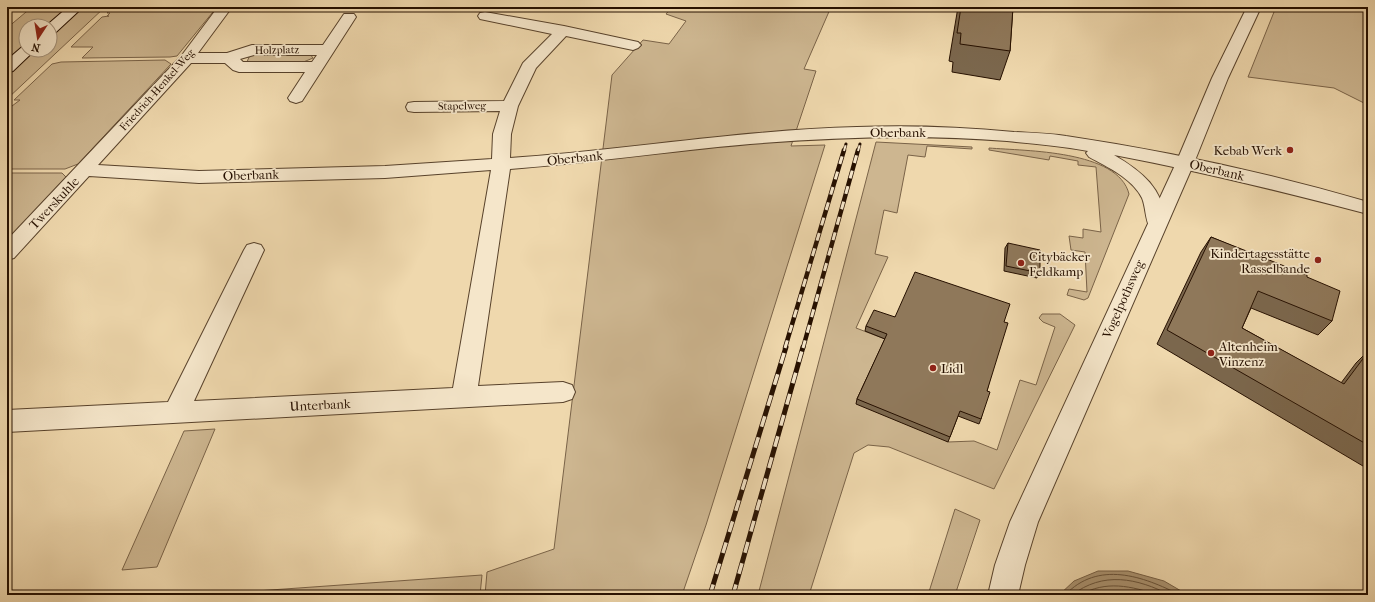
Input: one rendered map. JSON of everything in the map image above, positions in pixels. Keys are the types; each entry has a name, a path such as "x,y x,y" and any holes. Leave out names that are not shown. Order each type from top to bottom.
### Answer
{"street":[{"path":"58,23 76,7"},
{"name":"Friedrich-Henkel-Weg","path":"84,170 187,58 225,7"},
{"name":"Vogelpothsweg","path":"1003,595 1010,565 1024,522 1185,163 1220,78 1254,7"},
{"path":"485,16 564,30 633,45"},
{"path":"296,98 349,17"},
{"path":"464,397 501,165 502,134 510,106 529,66 564,30"},
{"name":"Holzplatz","path":"187,58 229,58 252,50 327,50"},
{"path":"7,68 18,58"},
{"name":"Holzplatz","path":"229,58 239,67 316,67"},
{"name":"Stapelweg","path":"414,106 510,106"},
{"name":"Oberbank","path":"84,170 199,177 385,172 501,165 749,139 857,132 957,132 1064,141 1185,163 1323,195 1368,208"},
{"name":"Oberbank","path":"1064,141 1095,153 1133,175 1151,195 1157,223"},
{"name":"Twerskuhle","path":"7,253 84,170"},
{"path":"176,412 254,250"},
{"name":"Unterbank","path":"7,421 563,392"}],"shaded area":[{"path":"32,7 68,7 55,18 19,18"},
{"path":"83,7 105,7 58,51 58,30"},
{"path":"113,7 217,7 177,56 82,58 93,47 71,47 102,17 109,16 107,16 110,13 107,13"},
{"path":"672,7 831,7 804,69 816,71 791,146 825,145 706,525 682,595 485,595 487,572 554,549 612,75 643,40 669,44 686,21 666,14"},
{"path":"1276,7 1368,7 1368,105 1334,88 1248,77"},
{"path":"18,19 18,51 7,60 7,28"},
{"path":"253,54 310,54 313,58 301,63 247,62 249,57"},
{"path":"27,58 51,58 7,99 7,76"},
{"path":"165,60 171,64 78,164 65,169 7,169 7,107 12,106 20,100 14,100 52,64 61,62"},
{"path":"876,142 972,147 972,149 927,146 925,157 908,155 897,213 884,210 875,254 888,257 856,328 885,339 948,442 974,441 997,450 1020,380 1036,385 1055,327 1043,322 1039,318 1042,314 1060,314 1075,325 994,489 889,447 868,445 854,453 809,595 758,595"},
{"path":"989,148 1047,152 1090,161 1108,169 1121,180 1129,194 1088,298 1084,300 1067,295 1069,289 1087,292 1085,252 1071,250 1069,236 1083,238 1083,229 1101,232 1096,167 1078,165 1078,161 1050,156 1049,160 989,150"},
{"path":"7,173 62,173 66,177 7,241"},
{"path":"215,429 157,567 122,570 184,431"},
{"path":"955,509 980,520 955,595 928,595"},
{"path":"482,575 480,595 200,595"}],"water":[{"path":"1098,571 1128,571 1164,581 1188,595 1059,595 1074,581"}],"building":[{"path":"961,7 1013,7 1010,51 960,44 961,33 957,33"},
{"name":"Altenheim Vinzenz","path":"1211,237 1307,275 1307,277 1340,291 1332,321 1258,291 1242,328 1344,384 1368,352 1368,445 1167,330"},
{"name":"Citybäcker Feldkamp","path":"1008,243 1040,250 1040,273 1006,266"},
{"name":"Lidl","path":"915,272 1010,304 1004,322 1008,323 987,391 990,392 981,419 960,411 950,437 857,399 887,334 866,326 874,310 895,317"}],"railway":[{"path":"844,151 846,144"},
{"path":"858,151 860,144"},
{"path":"785,348 844,150"},
{"path":"803,348 858,150"},
{"path":"710,595 786,347"},
{"path":"733,595 803,347"}],"place":[{"name":"Kebab Werk","path":"1290,150"},
{"name":"Kindertagesstätte Rasselbande","path":"1318,260"},
{"name":"Citybäcker Feldkamp","path":"1021,263"},
{"name":"Altenheim Vinzenz","path":"1211,353"},
{"name":"Lidl","path":"933,368"}]}
